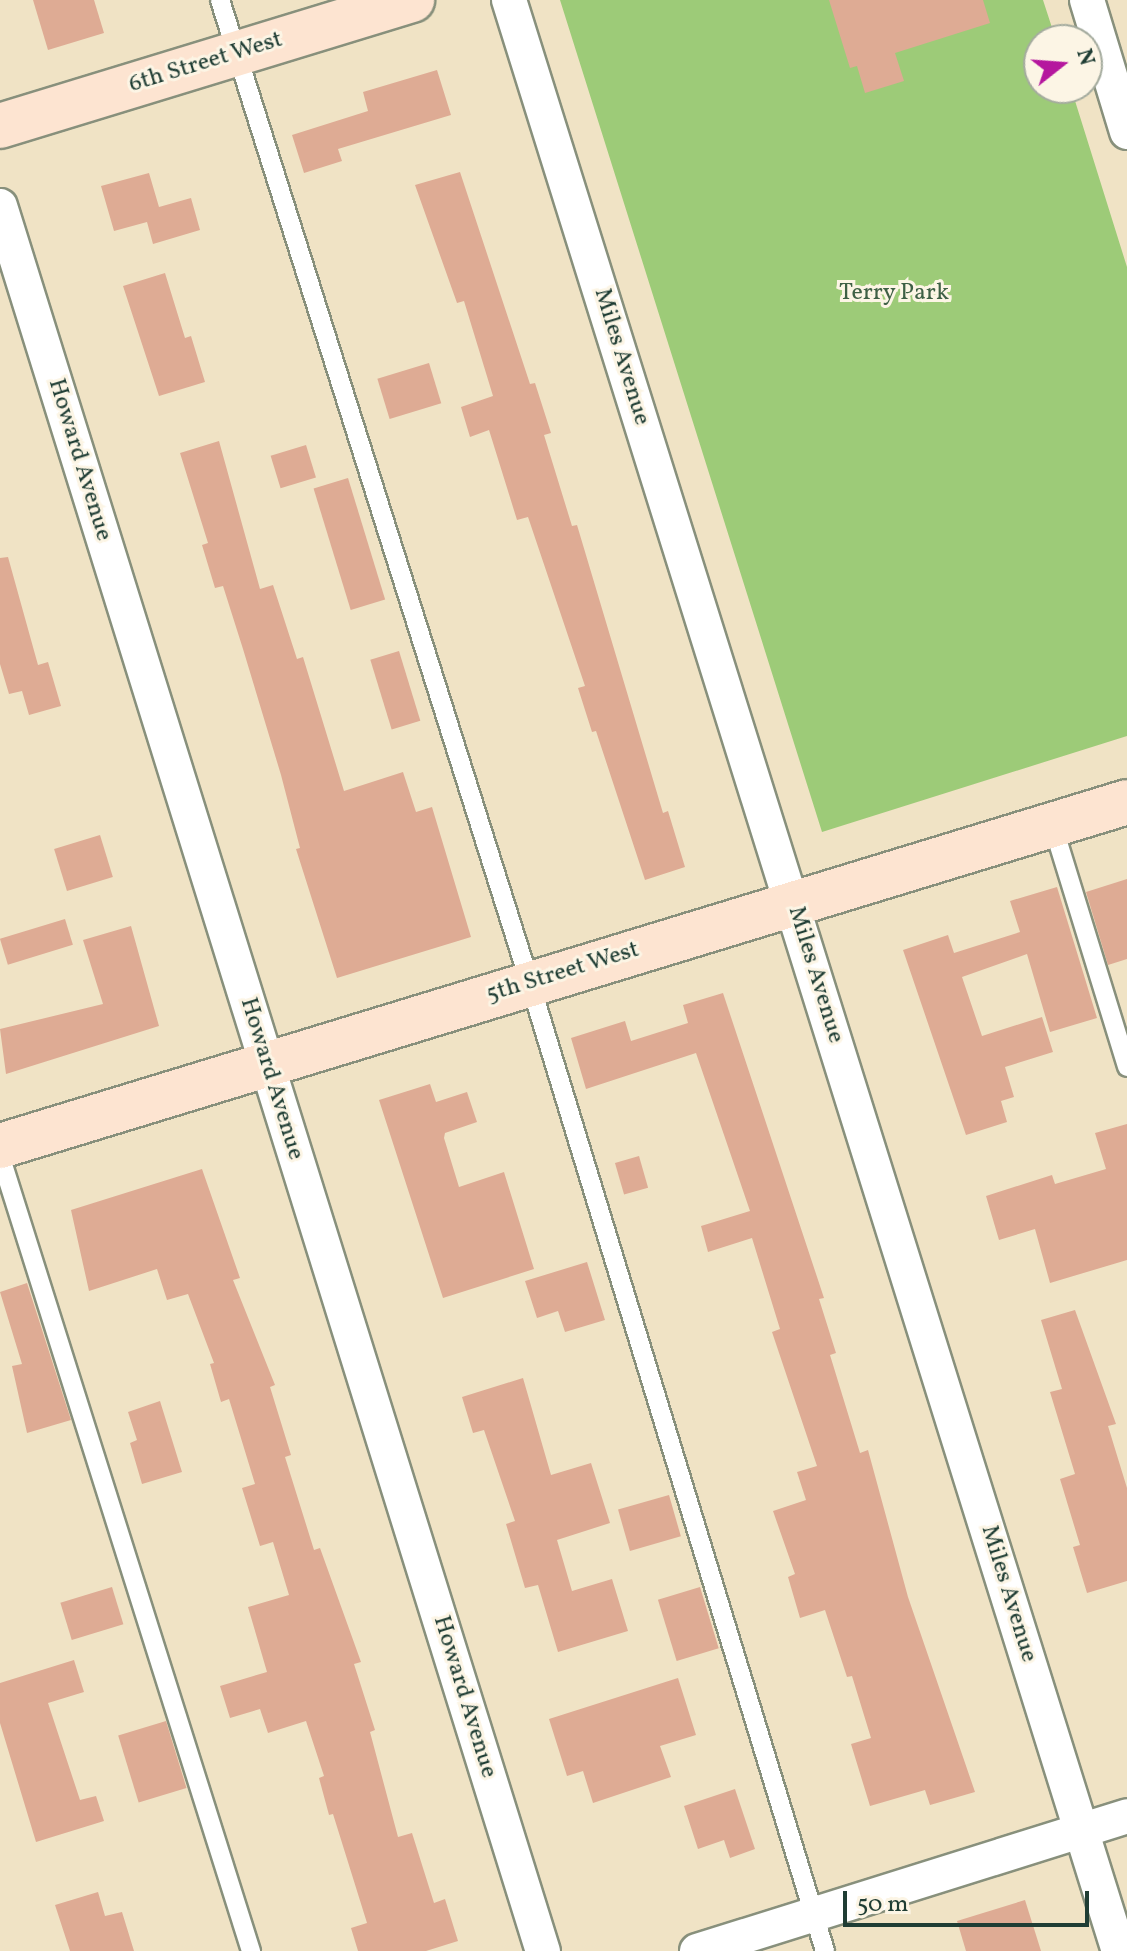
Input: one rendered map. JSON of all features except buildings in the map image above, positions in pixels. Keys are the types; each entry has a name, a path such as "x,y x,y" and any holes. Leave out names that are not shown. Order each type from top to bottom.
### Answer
{"street":[{"name":"6th Street West","path":"0,126 412,0"},
{"name":"Miles Avenue","path":"509,0 1119,1951"},
{"path":"1087,0 1127,132"},
{"name":"Howard Avenue","path":"0,206 543,1951"},
{"name":"5th Street West","path":"0,1146 1127,802"},
{"path":"697,1951 1127,1816"}],"lane":[{"path":"220,0 530,983 825,1951"},
{"path":"1053,826 1127,1067"},
{"path":"0,1155 251,1951"}],"green space":[{"name":"Terry Park","path":"560,0 1043,0 1051,24 1023,24 1023,104 1076,104 1127,267 1127,736 822,832"}]}
